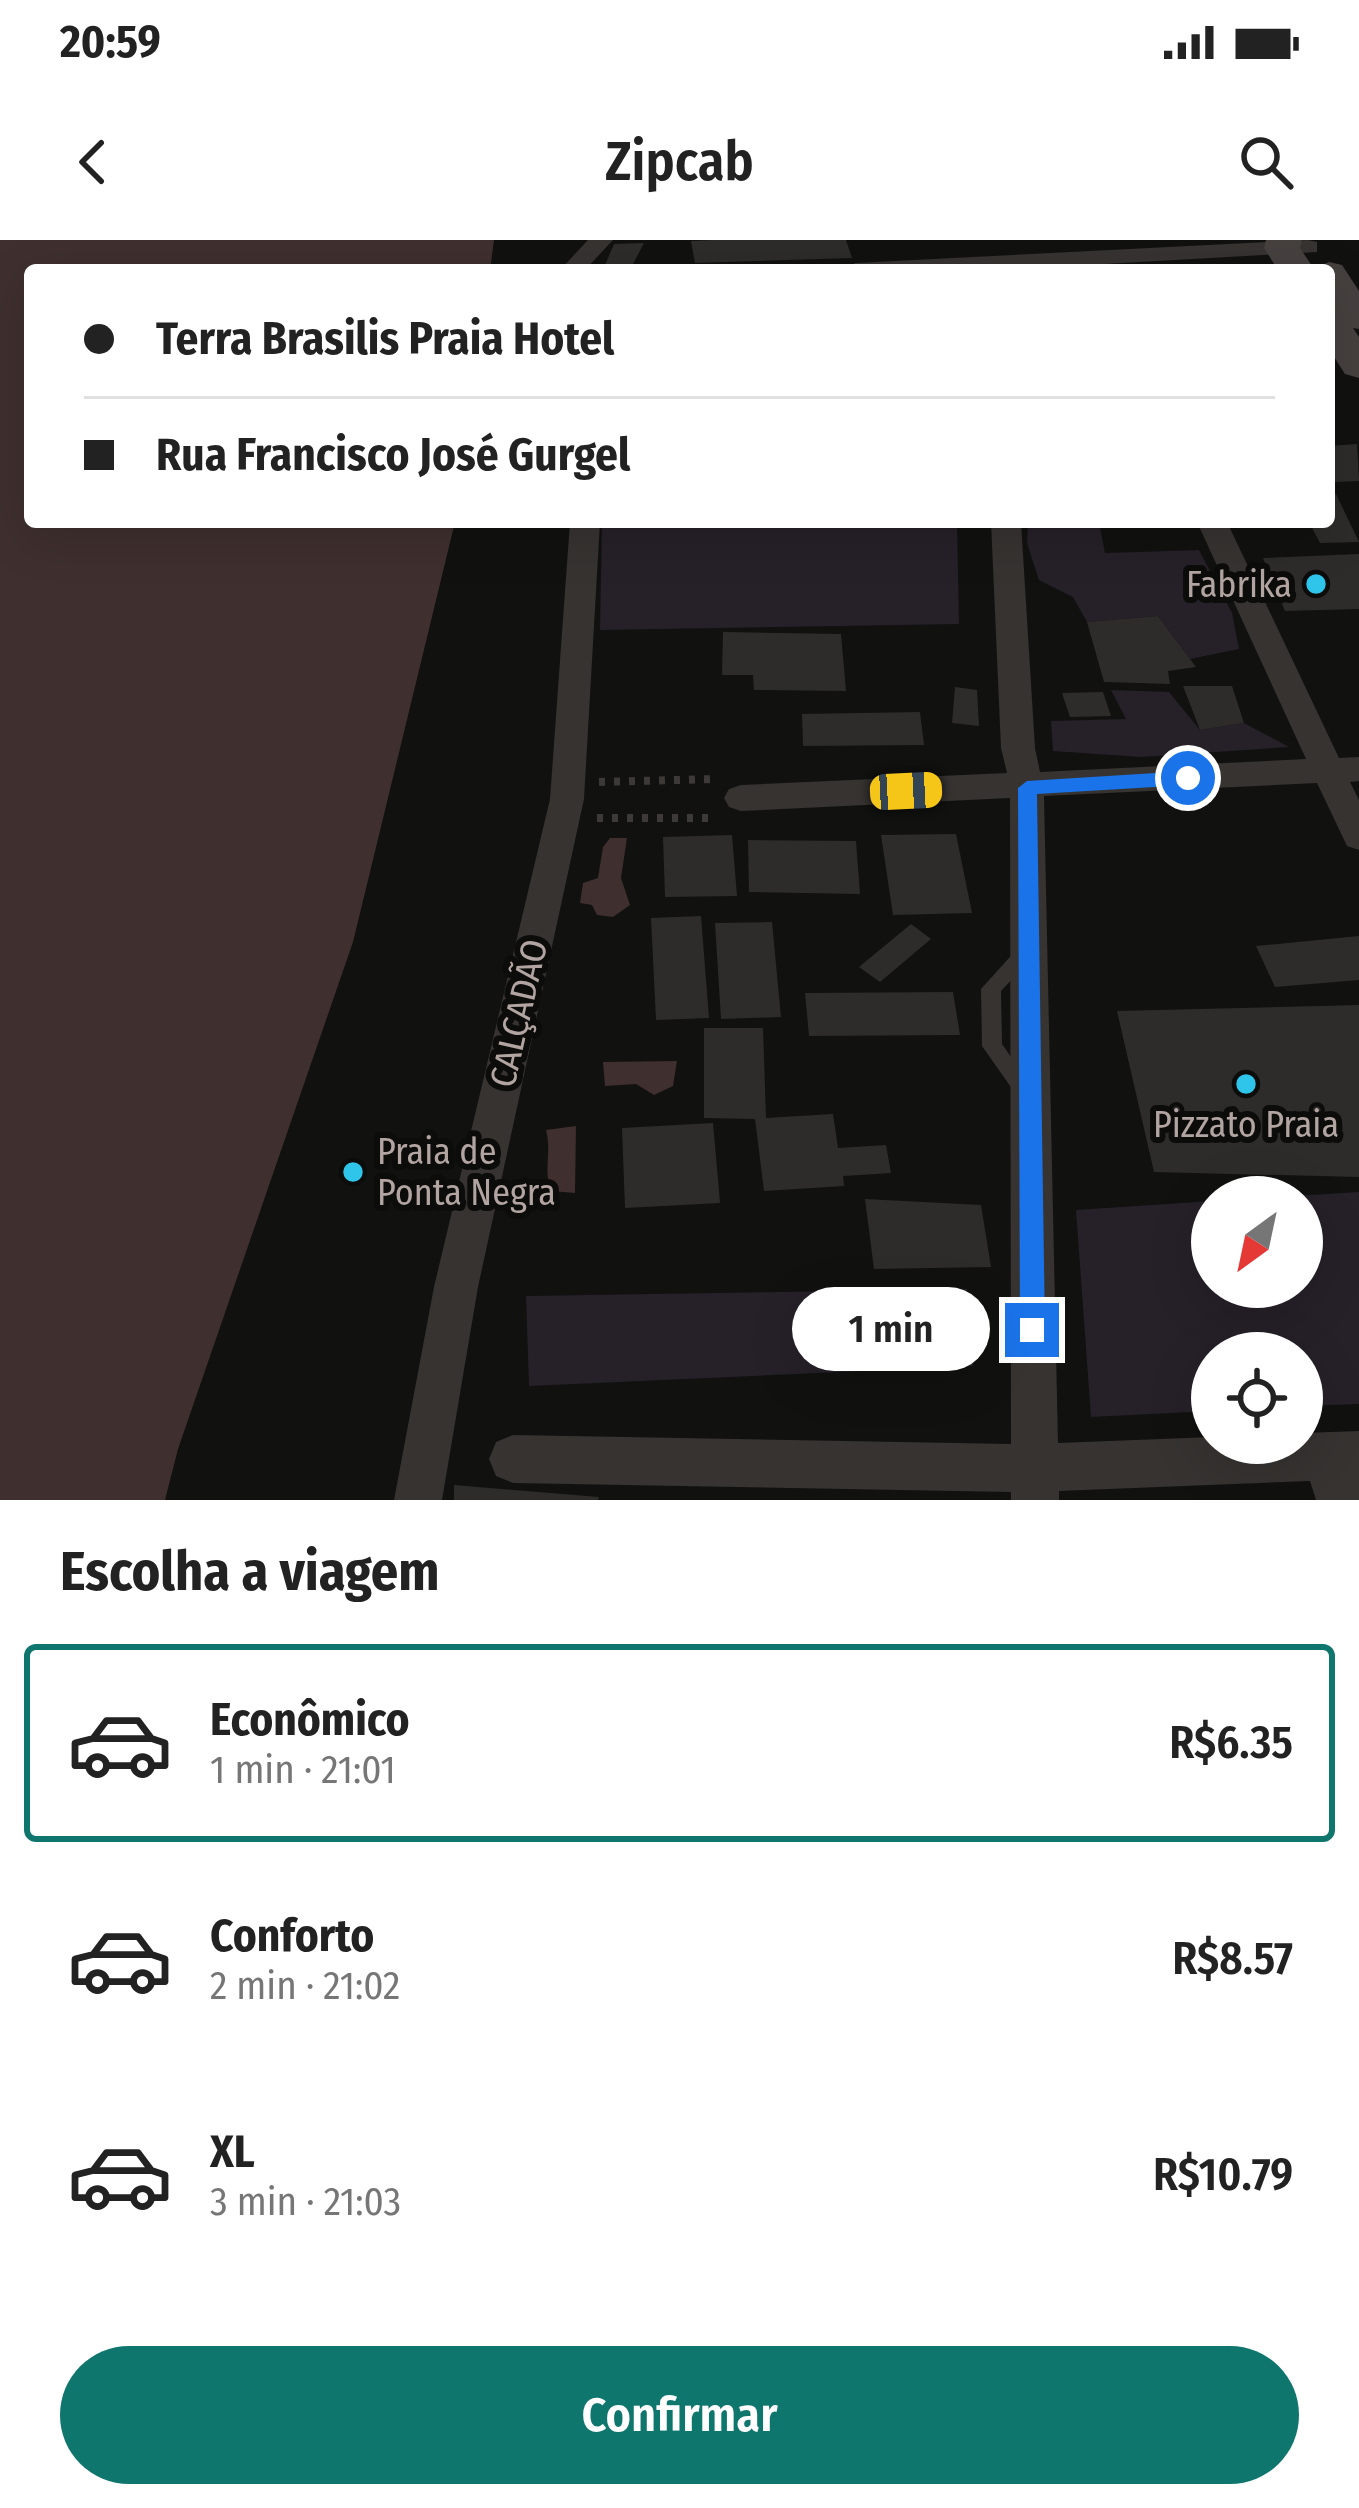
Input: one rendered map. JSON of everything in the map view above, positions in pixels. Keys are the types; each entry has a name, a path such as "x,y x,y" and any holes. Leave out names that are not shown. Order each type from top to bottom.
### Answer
{"main road":[{"path":"1335,291 1359,318"},
{"path":"1335,329 1359,366"}],"street":[{"path":"578,264 601,240"},
{"path":"953,264 1051,256 1304,255"},
{"name":"CALÇADÃO","path":"418,1500 456,1287 566,800 585,528"},
{"path":"1006,528 1018,748 1027,788 1035,1484"},
{"path":"1215,528 1343,770 1359,836"},
{"path":"726,798 1027,788 1343,770"},
{"path":"514,1459 1035,1484 1342,1471"}],"path":[{"path":"566,800 726,798"},
{"path":"566,800 726,798"}],"shaded area":[{"path":"0,240 494,240 491,264 24,264 24,528 454,528 353,942 178,1449 165,1500 0,1500"},
{"path":"602,528 957,528 959,624 600,630"},
{"path":"1028,528 1100,528 1105,553 1199,550 1232,613 1239,649 1190,659 1158,616 1087,622 1073,597 1039,580 1027,543"},
{"path":"1111,690 1169,692 1200,730 1244,723 1289,747 1141,757 1053,751 1051,721 1126,719"},
{"path":"610,838 627,838 621,878 630,905 613,917 597,915 592,905 580,903 583,883 598,878 603,847"},
{"path":"677,1061 673,1086 654,1095 636,1084 605,1086 603,1062"},
{"path":"576,1126 575,1193 551,1191 546,1130"},
{"path":"1359,1192 1359,1404 1323,1405 1323,1332 1191,1332 1191,1412 1091,1417 1076,1210 1191,1202 1191,1308 1323,1308 1323,1194"},
{"path":"967,1289 973,1366 529,1386 526,1296"}],"building":[{"path":"846,240 852,258 695,263 691,241"},
{"path":"644,243 633,264 605,264 614,244"},
{"path":"1357,444 1359,481 1335,482 1335,446"},
{"path":"1336,494 1359,542 1320,543 1312,528 1335,528"},
{"name":"Fabrika","path":"1359,554 1359,609 1285,611 1263,558"},
{"path":"1158,616 1196,667 1168,671 1170,684 1104,682 1087,622"},
{"path":"723,632 841,634 846,691 754,690 753,675 722,675"},
{"path":"1183,686 1232,686 1244,723 1200,730"},
{"path":"955,687 977,690 979,726 952,723"},
{"path":"1103,692 1111,716 1070,717 1062,693"},
{"path":"920,712 924,745 803,746 802,714"},
{"path":"956,834 972,913 893,915 881,835"},
{"path":"732,835 737,896 665,897 663,837"},
{"path":"748,840 856,841 860,894 749,892"},
{"path":"701,916 709,1018 656,1020 651,918"},
{"path":"772,922 781,1017 721,1019 715,923"},
{"path":"911,924 931,939 880,982 859,967"},
{"path":"1359,936 1359,980 1275,987 1256,946"},
{"path":"953,992 960,1035 809,1036 805,993"},
{"name":"Pizzato Praia","path":"1359,1005 1359,1177 1154,1172 1117,1011"},
{"path":"704,1028 763,1028 766,1118 833,1114 838,1148 886,1145 891,1173 843,1176 844,1186 764,1191 755,1119 704,1118"},
{"path":"713,1123 720,1203 625,1208 622,1128"},
{"path":"865,1199 981,1205 991,1267 874,1269"},
{"path":"454,1485 599,1497 454,1500"}],"place":[{"name":"Fabrika","path":"1316,584"},
{"name":"Pizzato Praia","path":"1246,1084"},
{"name":"Praia de Ponta Negra","path":"353,1172"}],"route":[{"path":"1032,1330 1027,788 1188,778"}]}
